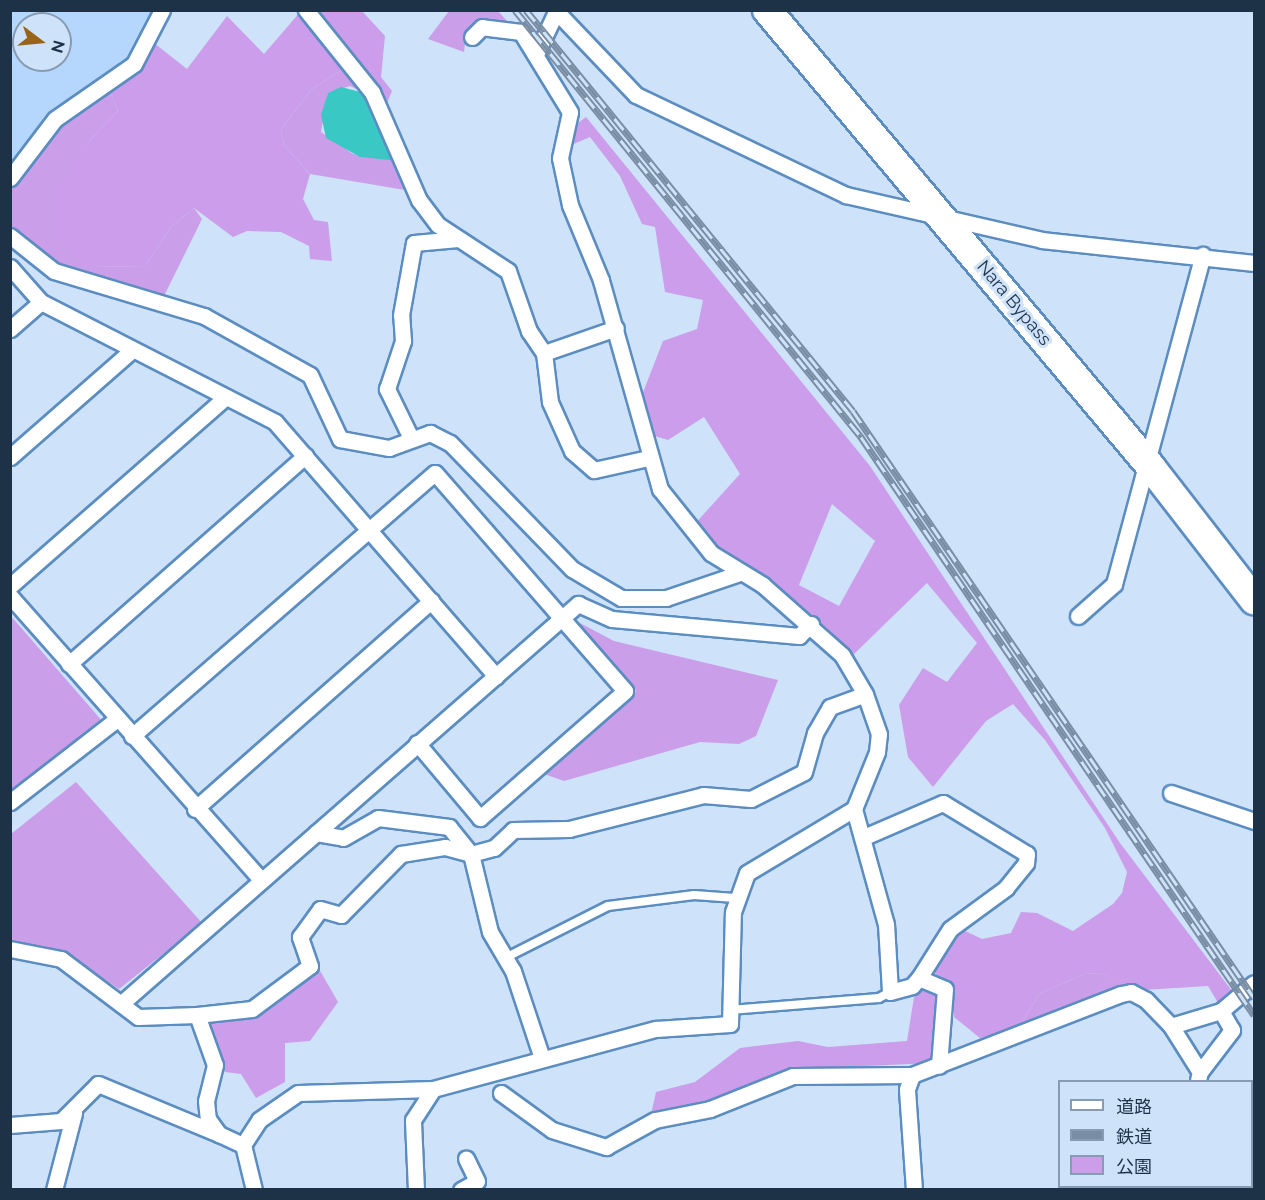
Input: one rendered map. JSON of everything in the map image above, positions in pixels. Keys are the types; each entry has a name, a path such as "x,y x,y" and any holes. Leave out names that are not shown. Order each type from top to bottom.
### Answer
{"highway":[{"name":"Nara Bypass","path":"767,10 1150,466 1254,600"}],"main road":[{"path":"1222,1190 1238,1188"}],"street":[{"path":"10,178 55,119 134,64 162,10"},
{"path":"306,10 372,92 419,200 438,225 508,271 529,331 544,353 550,402 572,451 594,470 648,458"},
{"path":"537,52 555,11 636,95 815,183 946,222 1042,240 1203,255 1254,263"},
{"path":"243,1145 266,1114 298,1094 433,1089 656,1029 730,1024 735,897 755,864 824,832 854,809 864,794 878,743 865,694 853,668 812,624 711,553 660,489 648,458 616,328 570,205 560,158 570,112 537,52 520,33 504,27 482,27 472,37"},
{"path":"10,236 54,271 204,315 310,375 340,439 389,448 411,438 430,433 450,443 572,569 621,598 666,598 740,573"},
{"path":"411,438 387,389 403,340 401,315 414,243 459,239"},
{"path":"1078,616 1114,584 1150,466 1203,255"},
{"path":"10,267 41,302 131,351 275,422 496,676"},
{"path":"10,329 41,302"},
{"path":"544,353 616,328"},
{"path":"10,457 131,351"},
{"path":"10,586 226,397"},
{"path":"69,664 305,456"},
{"path":"132,736 435,473 625,691 480,818 417,743"},
{"path":"10,596 195,809 261,880"},
{"path":"195,809 431,601"},
{"path":"123,1002 578,604 612,619 799,636 812,624"},
{"path":"10,949 61,959 123,1002 138,1017 252,1009 310,966 300,937 320,909 341,915 401,854 445,847 471,854 494,848 513,830 569,829 703,795 751,799 804,772 815,733 830,707 865,694"},
{"path":"10,802 117,719"},
{"path":"1171,793 1254,821"},
{"path":"854,809 864,837 886,924 890,992 912,986 950,929 1006,888 1026,864 1027,854 944,803 864,837"},
{"path":"316,833 343,838 378,818 449,827 471,854 490,932 505,958 542,1058"},
{"path":"919,978 939,984 947,996 939,1066"},
{"path":"1171,1026 1221,1011 1254,983"},
{"path":"501,1093 552,1130 606,1147 655,1120 710,1109 793,1076 912,1075 1131,992 1171,1026 1199,1077 1232,1030 1221,1011"},
{"path":"197,1014 215,1065 206,1110 219,1134"},
{"path":"912,1075 907,1089 914,1190"},
{"path":"10,1125 61,1121 74,1113 98,1084 243,1145"},
{"path":"416,1190 413,1120 433,1089"},
{"path":"54,1190 74,1113"},
{"path":"243,1145 254,1190"},
{"path":"461,1190 477,1181 466,1158"}],"lane":[{"path":"505,958 608,906 694,894 735,897"},
{"path":"730,1010 879,998 890,992"}],"shaded area":[{"path":"11,11 153,11 123,66 52,113 11,166"},
{"path":"301,11 349,65 312,89 281,129 284,145 310,174 303,199 314,220 328,222 332,261 310,259 309,246 281,232 247,231 233,237 194,208 171,227 145,266 93,267 75,256 57,234 59,193 90,140 118,111 110,92 139,68 154,43 187,69 227,16 264,54"},
{"path":"312,11 362,11 385,36 381,77 392,91 385,108 356,59"},
{"path":"341,87 368,94 399,161 360,157 326,138 321,115 328,93"},
{"path":"586,117 870,466 1120,843 1232,991 1221,1008 1208,986 1143,990 1101,973 1084,974 1039,994 1019,1028 980,1038 954,1017 954,995 930,967 959,928 982,939 1011,933 1021,912 1037,913 1073,931 1113,904 1122,893 1127,872 1105,828 1045,740 1013,704 986,721 933,787 908,757 899,705 923,668 947,682 977,643 927,583 852,656 816,618 767,578 715,549 693,526 740,474 704,417 668,440 645,433 642,395 663,341 697,329 703,300 665,292 655,227 642,224 620,176 590,137 569,146 574,126","holes":["832,504 875,541 839,606 799,585"]},
{"path":"319,969 338,1002 310,1041 285,1043 285,1082 256,1098 241,1074 225,1072 209,1025 215,1018 254,1016"},
{"path":"930,987 942,992 933,1063 797,1069 709,1104 650,1119 656,1092 695,1082 740,1048 798,1041 828,1047 907,1041 915,991"}],"green space":[{"path":"449,11 498,11 508,22 487,23 466,36 464,52 428,39"},
{"path":"349,65 368,94 350,86 328,93 321,132 353,154 399,161 411,191 310,174 284,145 281,129 312,89"},
{"path":"110,92 118,111 90,140 77,165 93,267 145,266 171,227 194,208 202,219 164,296 61,267 11,228 11,187 60,125"},
{"path":"10,615 103,722 10,793"},
{"path":"578,622 614,641 778,680 756,736 739,744 700,742 564,781 544,774 636,691"},
{"path":"76,782 202,923 119,989 65,953 11,941 11,834"},
{"path":"1101,973 1133,985 1019,1028 1039,994 1084,974"}],"railway":[{"path":"515,10 861,437 1254,1015"},
{"path":"526,10 853,411 1254,998"}]}
